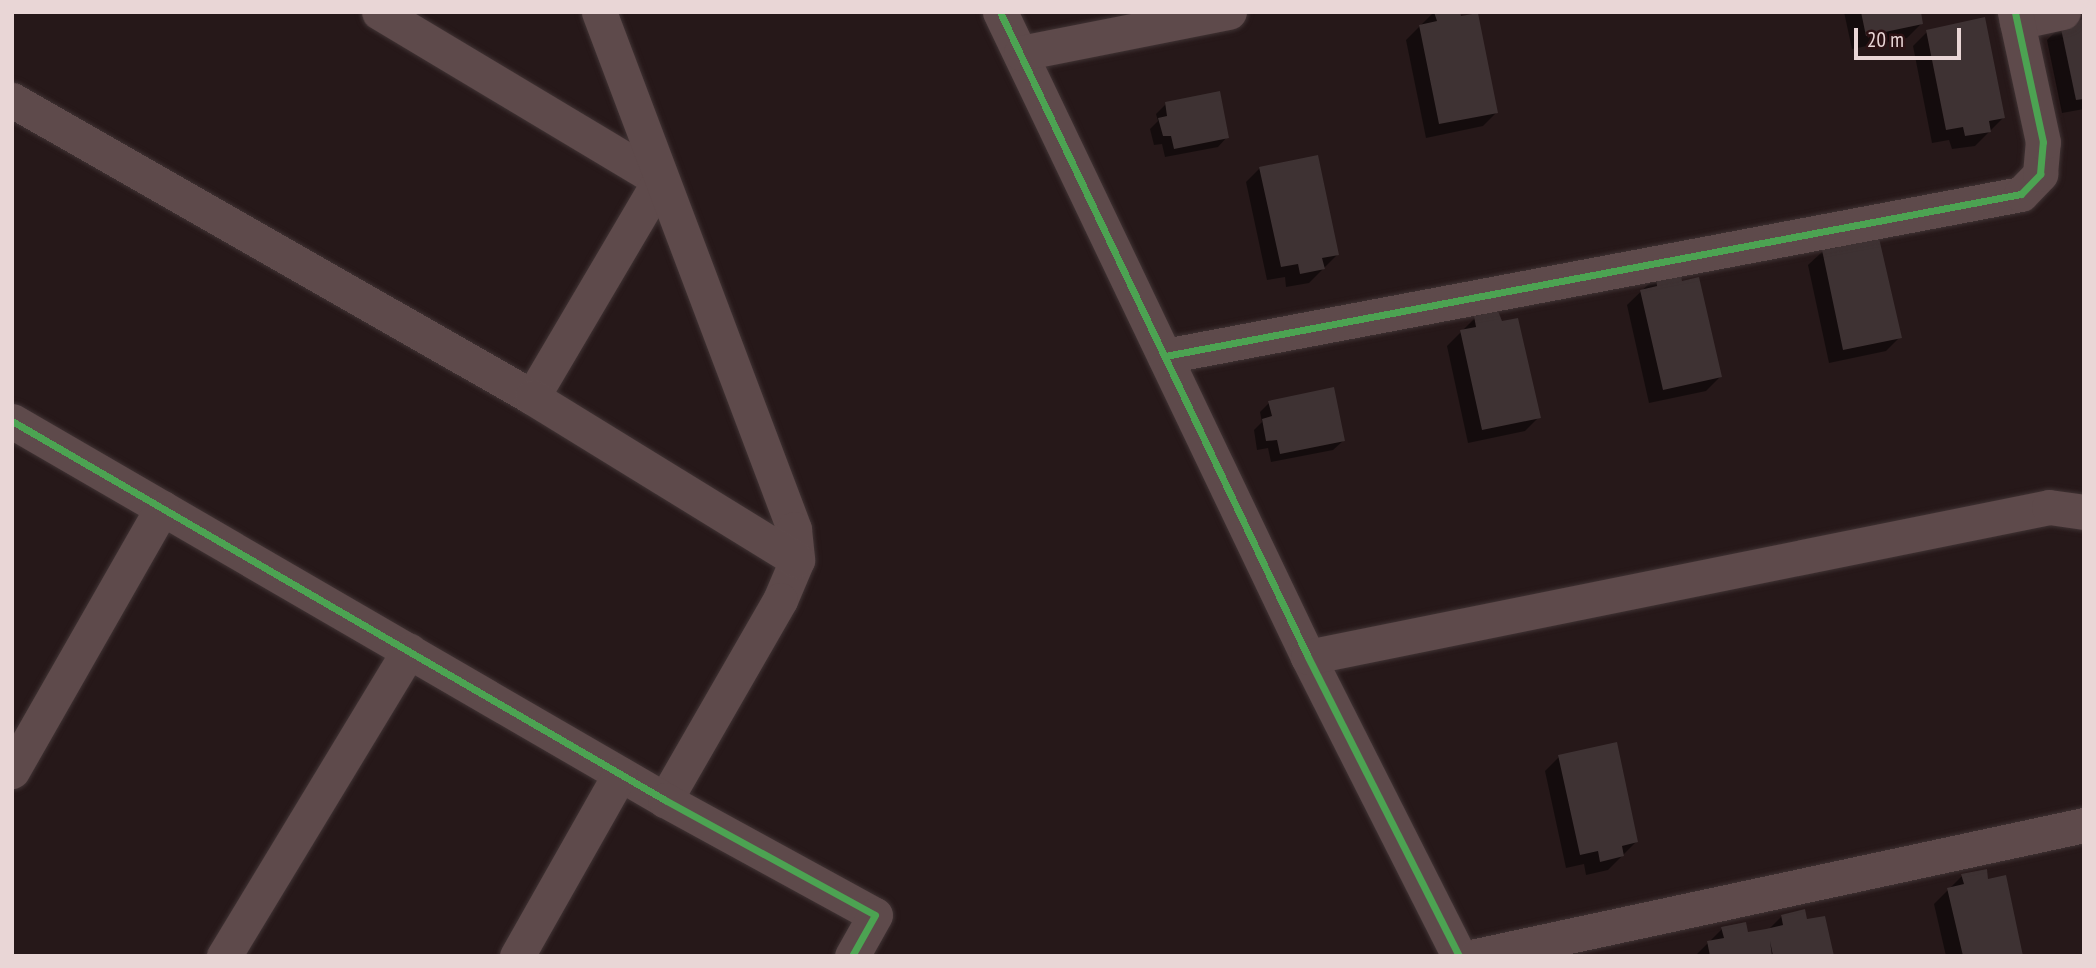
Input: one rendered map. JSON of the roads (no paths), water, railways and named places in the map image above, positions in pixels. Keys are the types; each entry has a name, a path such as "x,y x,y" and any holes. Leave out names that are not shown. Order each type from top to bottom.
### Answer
{"street":[{"path":"379,12 660,180"},
{"path":"598,12 794,528 797,560 780,600 665,800"},
{"path":"1000,12 1308,657 1459,956"},
{"path":"1021,53 1229,12"},
{"path":"1165,356 2021,194 2040,174 2043,142 2016,17 2063,12"},
{"path":"12,100 532,397 797,560"},
{"path":"532,397 660,180"},
{"path":"12,421 665,800 875,915 852,956"},
{"path":"1308,657 2049,507 2084,512"},
{"path":"12,771 162,508"},
{"path":"224,956 409,651"},
{"path":"517,956 620,774"},
{"path":"1476,956 2084,825"}]}
